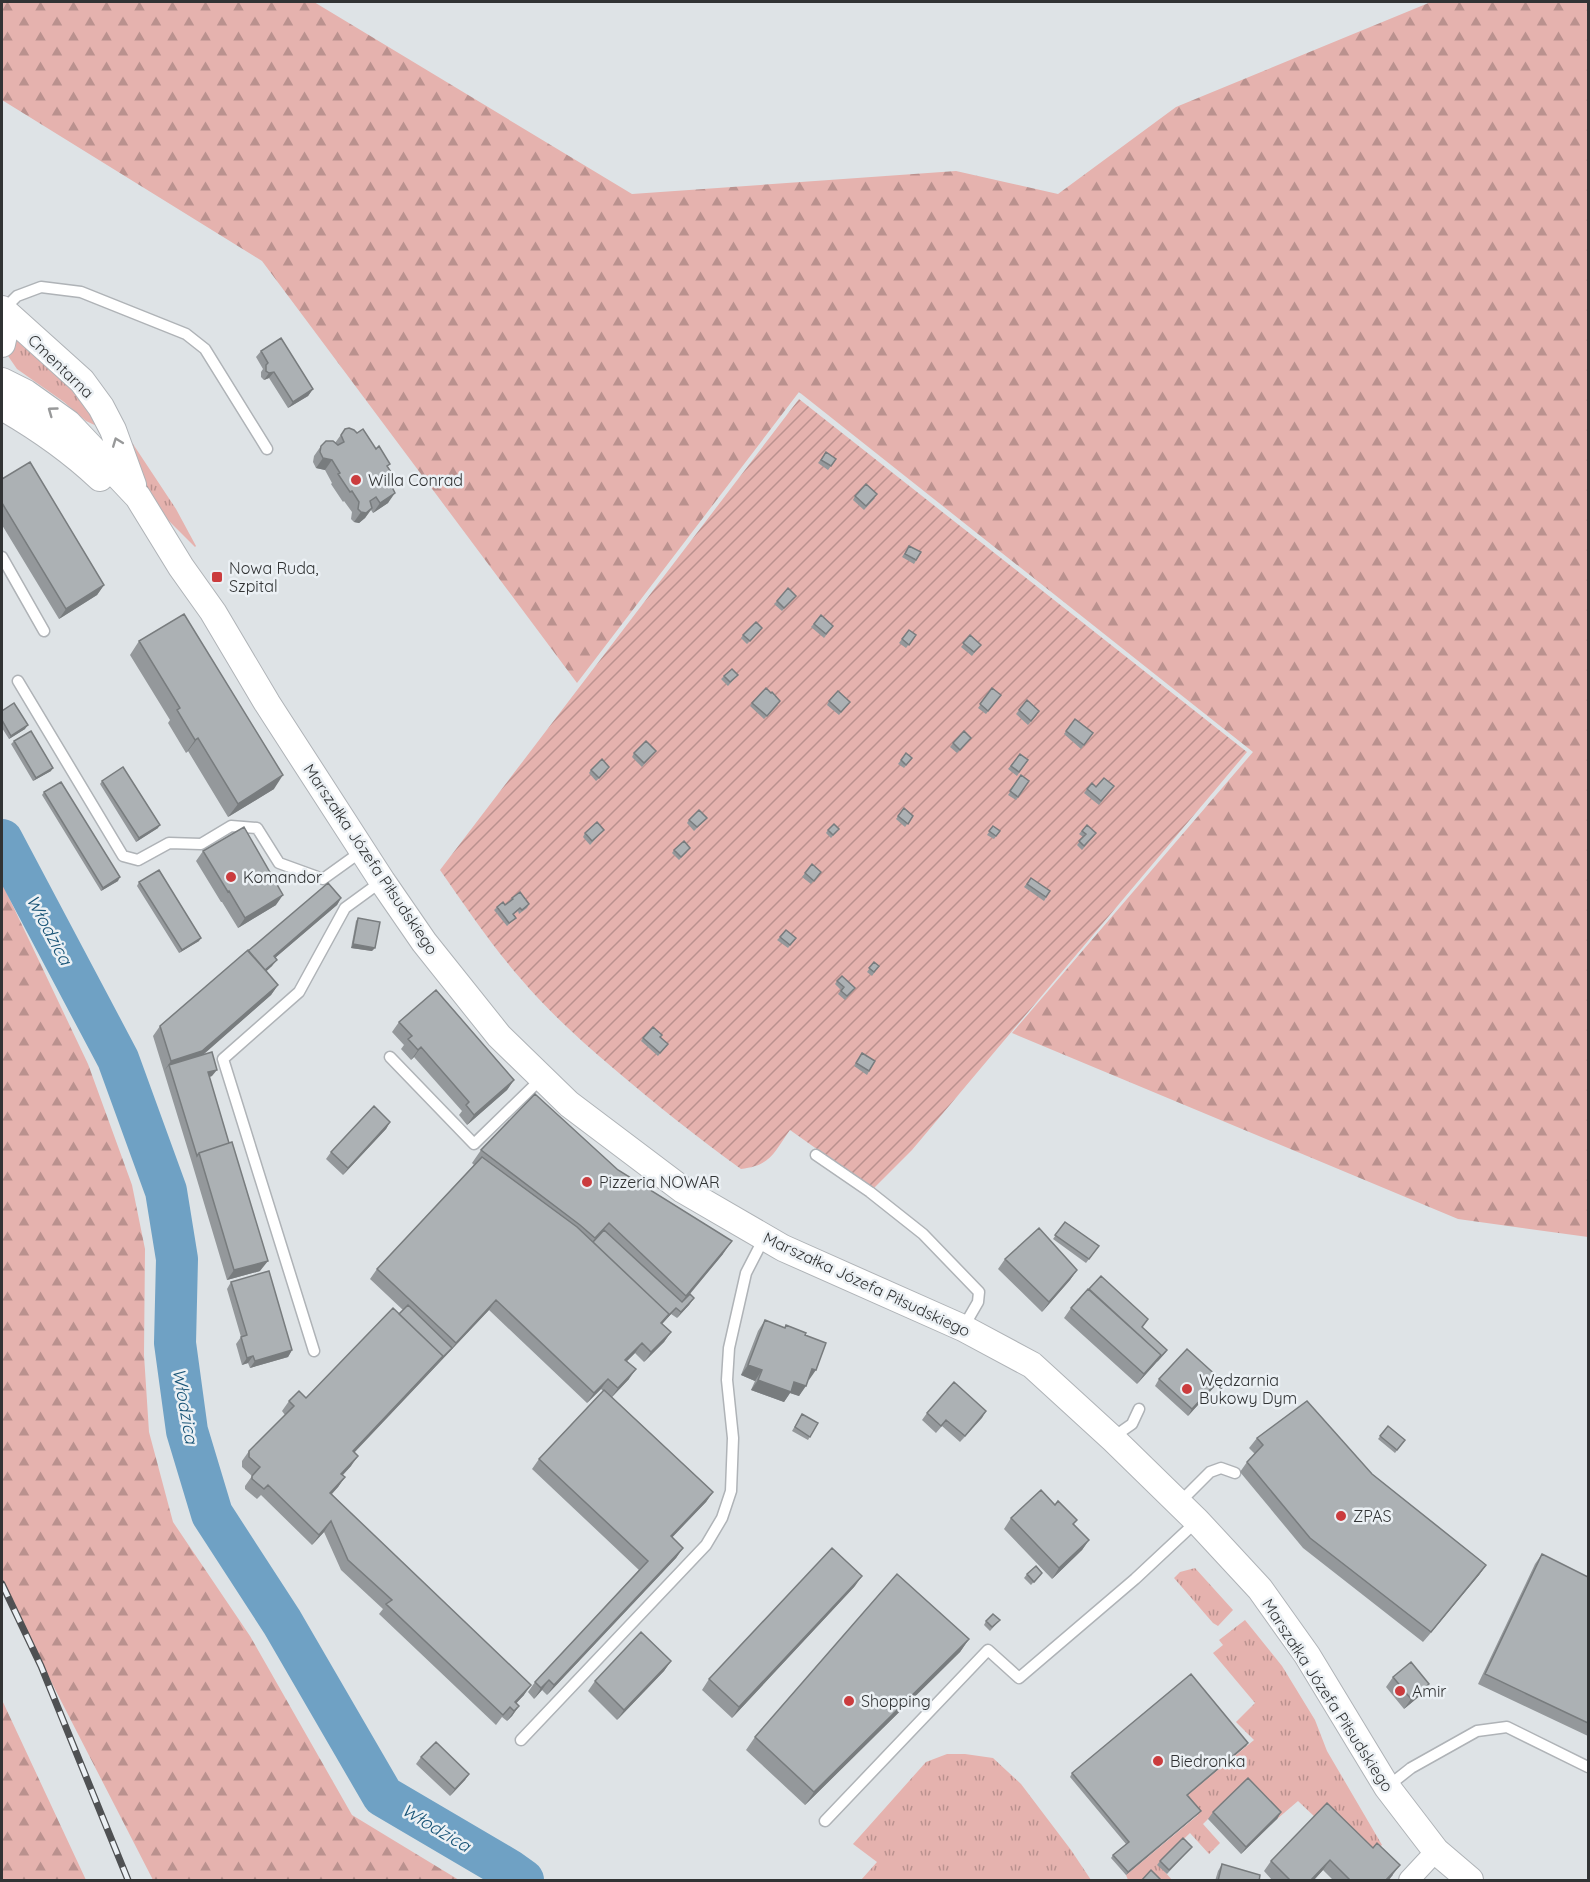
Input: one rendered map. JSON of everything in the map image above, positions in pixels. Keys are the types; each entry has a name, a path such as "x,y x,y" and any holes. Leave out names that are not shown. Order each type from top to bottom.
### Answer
{"street":[{"path":"2,310 6,326 2,344"},
{"name":"Cmentarna","path":"2,310 82,381 101,407 113,430 138,497"},
{"name":"Marszałka Józefa Piłsudskiego","path":"2,381 26,393 68,423 138,497 382,882 424,942 499,1036 569,1104 682,1190 764,1238 963,1328 1032,1365 1112,1438 1197,1521 1267,1598 1307,1655 1387,1787 1436,1851 1470,1881"},
{"name":"Marszałka Józefa Piłsudskiego","path":"2,407 27,421 80,459 170,549"},
{"path":"1409,1881 1436,1851"}],"lane":[{"path":"2,310 17,296 41,287 81,292 186,334 205,349 267,449"},
{"path":"2,557 44,631"},
{"path":"18,681 123,856 138,860 169,843 201,844 231,826 257,828 279,863 323,879 362,851"},
{"path":"314,1351 223,1059 299,992 345,908 382,882"},
{"path":"390,1057 474,1144 542,1078"},
{"path":"816,1155 870,1192 923,1234 979,1292 978,1302 963,1328"},
{"path":"521,1740 706,1545 722,1518 731,1491 733,1438 727,1380 729,1348 746,1273 764,1238"},
{"path":"1112,1438 1132,1424 1139,1409"},
{"path":"1178,1503 1210,1472 1221,1468 1235,1473"},
{"path":"825,1821 988,1650 1019,1678 1156,1560 1197,1521"},
{"path":"1387,1787 1411,1768 1477,1731 1497,1728 1507,1728 1588,1767"}],"green space":[{"path":"2,2 314,2 632,194 956,171 1058,194 1176,107 1431,2 1588,2 1588,1237 1458,1219 1012,1033 1253,752 799,392 577,683 262,261 2,100"},
{"path":"19,339 77,387 101,428 86,421 64,402 17,369 8,356"},
{"path":"799,399 1247,752 912,1150 873,1189 790,1130 771,1157 759,1165 741,1169 628,1081 554,1014 499,953 440,870"},
{"path":"127,435 176,509 195,547 151,503"},
{"path":"2,883 88,1064 132,1185 145,1249 144,1355 149,1432 173,1522 250,1636 352,1815 459,1880 153,1880 2,1586"},
{"path":"1195,1568 1233,1610 1218,1626 1174,1578 1180,1572"},
{"path":"1245,1620 1282,1666 1315,1720 1327,1751 1382,1845 1370,1853 1316,1818 1298,1801 1277,1819 1208,1819 1203,1824 1220,1843 1209,1854 1190,1833 1158,1864 1172,1880 1128,1880 1126,1875 1198,1815 1184,1798 1254,1740 1236,1722 1255,1703 1213,1653 1223,1645 1219,1640"},
{"path":"2,1700 86,1880 2,1880"},
{"path":"947,1754 993,1758 1021,1784 1091,1880 861,1880 877,1862 853,1844 926,1762"}],"building":[{"path":"281,338 313,389 293,402 274,372 266,371 268,363 261,351"},
{"name":"Willa Conrad","path":"349,428 357,433 363,429 376,449 379,446 390,464 387,466 398,483 392,487 395,493 380,503 376,497 370,501 372,508 366,513 358,509 359,502 338,474 340,473 332,460 323,458 320,452 321,446 326,441 333,441 338,445 344,442 341,435 345,429"},
{"path":"826,452 836,459 831,466 821,460"},
{"path":"30,462 104,585 66,609 2,503 2,479"},
{"path":"866,484 877,494 866,506 855,496"},
{"path":"909,546 921,552 916,560 905,554"},
{"path":"788,588 796,596 784,608 777,601"},
{"path":"184,614 283,775 238,804 198,738 195,740 177,710 180,708 139,641"},
{"path":"821,615 833,626 826,634 814,624"},
{"path":"756,622 762,628 750,641 743,635"},
{"path":"909,630 916,635 909,645 902,639"},
{"path":"970,635 981,645 974,652 963,643"},
{"path":"732,669 738,675 730,682 724,676"},
{"path":"766,688 780,701 767,716 752,703"},
{"path":"992,688 1001,695 988,711 980,704"},
{"path":"838,691 850,702 841,712 829,701"},
{"path":"1027,700 1039,711 1031,721 1019,710"},
{"path":"14,703 28,725 11,736 2,720 2,711"},
{"path":"1075,719 1093,733 1084,745 1066,731"},
{"path":"31,731 53,768 36,778 14,741"},
{"path":"964,731 971,738 960,750 953,743"},
{"path":"646,741 656,751 644,763 634,753"},
{"path":"906,753 912,758 906,765 901,760"},
{"path":"1020,754 1028,760 1019,772 1011,766"},
{"path":"602,759 609,767 599,778 591,770"},
{"path":"123,767 160,825 139,838 102,781"},
{"path":"1021,775 1029,781 1018,797 1010,791"},
{"path":"1104,778 1114,786 1101,801 1087,789 1092,783 1096,787"},
{"path":"61,782 120,877 103,888 44,792"},
{"path":"904,808 913,816 908,824 898,816"},
{"path":"699,810 707,818 697,827 689,820"},
{"path":"597,822 604,830 592,841 585,833"},
{"path":"834,824 839,829 833,835 828,830"},
{"path":"1087,825 1096,833 1084,846 1079,841 1086,834 1082,831"},
{"path":"993,826 1000,831 996,836 989,831"},
{"path":"244,827 283,895 245,918 203,851"},
{"path":"684,841 690,848 681,857 674,850"},
{"path":"812,864 821,872 814,881 805,873"},
{"path":"159,870 201,938 182,950 139,882"},
{"path":"1031,878 1050,891 1046,897 1027,884"},
{"path":"328,883 341,898 274,956 277,960 265,970 248,951"},
{"path":"520,892 529,904 513,914 516,918 509,923 497,907 503,902 505,905"},
{"path":"358,918 380,922 375,948 353,944"},
{"path":"786,930 796,938 790,945 780,937"},
{"path":"248,950 278,985 202,1051 171,1061 160,1026"},
{"path":"874,962 879,966 874,972 869,968"},
{"path":"842,976 855,988 847,996 841,991 844,987 837,981"},
{"path":"436,990 514,1080 474,1115 466,1105 469,1102 421,1047 418,1050 408,1039 412,1036 399,1022"},
{"path":"653,1027 668,1044 660,1053 643,1038"},
{"path":"212,1052 217,1070 208,1072 229,1143 199,1153 197,1156 169,1065"},
{"path":"862,1053 875,1061 869,1071 856,1063"},
{"path":"535,1094 618,1170 732,1241 686,1296 609,1223 595,1238 481,1150"},
{"path":"374,1106 390,1122 348,1168 331,1152"},
{"path":"232,1142 268,1261 234,1270 199,1153"},
{"path":"482,1157 577,1227 669,1314 661,1323 671,1332 651,1352 642,1343 625,1360 636,1369 618,1388 608,1379 594,1393 496,1300 456,1343 377,1269"},
{"path":"1065,1222 1099,1246 1089,1259 1055,1235"},
{"path":"1039,1228 1077,1270 1049,1302 1005,1259"},
{"path":"604,1230 682,1302 690,1294 694,1298 681,1312 676,1308 667,1317 669,1314 593,1242"},
{"path":"269,1271 292,1350 255,1361 253,1356 247,1358 241,1337 247,1335 231,1282"},
{"path":"1101,1276 1148,1319 1142,1327 1167,1350 1157,1361 1161,1355 1089,1289"},
{"path":"1088,1289 1161,1355 1144,1374 1071,1308"},
{"path":"408,1305 452,1348 441,1359 443,1356 399,1314"},
{"path":"393,1308 443,1356 353,1451 358,1456 341,1474 345,1477 330,1493 531,1685 515,1702 519,1706 514,1711 510,1707 503,1715 386,1604 392,1600 348,1560 331,1521 319,1535 268,1485 264,1489 252,1479 260,1467 249,1457 249,1451 294,1406 289,1401 299,1391 306,1398"},
{"path":"765,1320 785,1328 786,1325 826,1343 816,1370 812,1369 806,1386 794,1382 791,1392 758,1380 762,1370 748,1365"},
{"path":"1187,1349 1220,1379 1192,1409 1159,1379"},
{"path":"954,1382 986,1411 965,1436 946,1420 941,1426 927,1413"},
{"path":"604,1390 713,1492 671,1536 683,1548 554,1685 549,1680 541,1688 535,1682 648,1561 539,1459"},
{"name":"ZPAS","path":"1307,1401 1372,1474 1486,1565 1431,1632 1310,1538 1247,1462 1263,1445 1257,1438"},
{"path":"802,1414 818,1423 810,1437 795,1427"},
{"path":"1388,1426 1405,1440 1397,1450 1380,1436"},
{"path":"1041,1490 1055,1505 1058,1501 1077,1520 1073,1524 1089,1540 1059,1568 1011,1518"},
{"path":"832,1548 862,1576 739,1707 709,1679"},
{"path":"1542,1554 1588,1577 1588,1723 1485,1674"},
{"path":"1036,1566 1042,1573 1034,1582 1027,1574"},
{"name":"Shopping","path":"897,1574 969,1639 814,1792 755,1737"},
{"path":"993,1614 1000,1620 992,1627 986,1621"},
{"path":"641,1632 671,1661 624,1710 595,1681"},
{"path":"1411,1662 1429,1684 1411,1699 1393,1677"},
{"name":"Biedronka","path":"1191,1674 1248,1743 1187,1795 1201,1811 1128,1872 1113,1855 1129,1842 1072,1773"},
{"path":"436,1742 469,1774 455,1789 421,1757"},
{"path":"1248,1778 1281,1812 1246,1847 1213,1812"},
{"path":"1327,1803 1373,1848 1377,1843 1400,1865 1385,1881 1351,1881 1330,1860 1310,1881 1291,1881 1271,1861"},
{"path":"1183,1838 1192,1847 1169,1870 1160,1861"},
{"path":"1222,1864 1260,1875 1259,1881 1218,1881"},
{"path":"1151,1870 1162,1881 1141,1881"}],"waterway":[{"name":"Włodzica","path":"2,840 118,1059 166,1191 177,1259 175,1343 187,1431 212,1514 282,1622 383,1796 523,1880"}],"railway":[{"path":"2,1584 41,1666 128,1880"}],"place":[{"name":"Willa Conrad","path":"356,480"},
{"name":"Nowa Ruda, Szpital","path":"217,577"},
{"name":"Komandor","path":"231,877"},
{"name":"Pizzeria NOWAR","path":"587,1182"},
{"name":"Wędzarnia Bukowy Dym","path":"1187,1389"},
{"name":"ZPAS","path":"1341,1516"},
{"name":"Amir","path":"1400,1691"},
{"name":"Shopping","path":"849,1701"},
{"name":"Biedronka","path":"1158,1761"}]}
